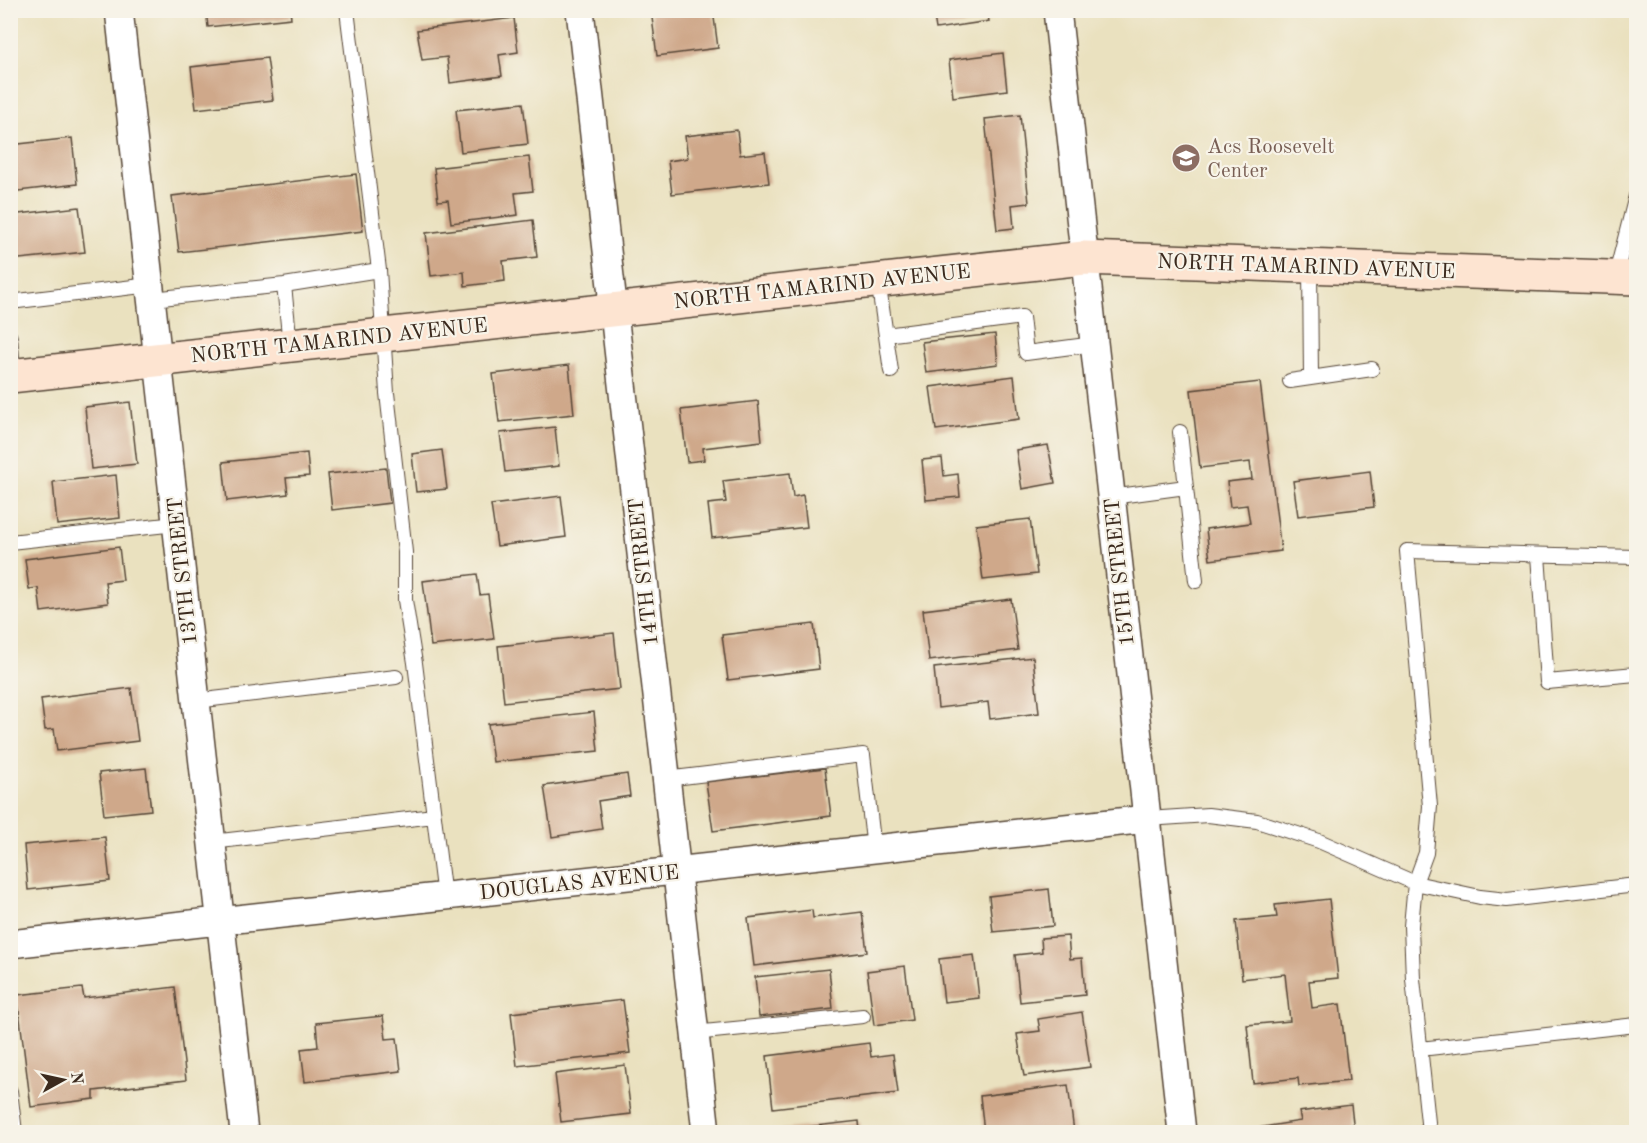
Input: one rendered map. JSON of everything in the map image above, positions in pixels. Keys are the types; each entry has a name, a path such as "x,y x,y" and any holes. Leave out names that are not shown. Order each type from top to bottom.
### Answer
{"street":[{"name":"13TH STREET","path":"119,10 244,1132"},
{"name":"14TH STREET","path":"580,10 705,1132"},
{"name":"15TH STREET","path":"1057,10 1182,1132"},
{"name":"NORTH TAMARIND AVENUE","path":"12,376 1084,258 1626,278"},
{"name":"DOUGLAS AVENUE","path":"10,944 1147,819"}],"lane":[{"path":"347,10 379,270 387,393 405,552 405,600 444,897"},
{"path":"1626,278 1636,196"},
{"path":"1310,266 1311,378"},
{"path":"10,302 284,285 379,270"},
{"path":"878,280 891,370"},
{"path":"284,285 290,345"},
{"path":"886,334 1022,317 1026,353 1094,344"},
{"path":"10,337 12,376"},
{"path":"1290,381 1372,369"},
{"path":"1180,432 1196,580"},
{"path":"1111,497 1186,488"},
{"path":"10,542 176,524"},
{"path":"1429,1132 1411,953 1411,926 1415,883 1426,853 1431,806 1407,551 1636,557"},
{"path":"1538,555 1547,682 1636,674"},
{"path":"196,701 396,677"},
{"path":"666,779 863,755 874,849"},
{"path":"1147,819 1208,815 1257,821 1319,841 1415,883 1479,897 1507,900 1636,885"},
{"path":"212,843 434,816"},
{"path":"694,1033 863,1016"},
{"path":"1420,1049 1636,1025"},
{"path":"10,1091 15,1132"}],"building":[{"path":"206,10 290,10 291,18 208,27"},
{"path":"651,10 713,10 718,48 657,56"},
{"path":"933,10 987,10 989,21 936,29"},
{"path":"514,18 518,52 499,55 502,76 450,83 447,57 422,60 417,30"},
{"path":"1003,53 1007,90 953,97 949,60"},
{"path":"267,58 273,100 196,109 191,67"},
{"path":"523,103 528,144 461,152 456,110"},
{"path":"1020,115 1029,203 1012,205 1014,228 997,230 985,119"},
{"path":"737,130 740,155 765,152 769,183 672,194 668,161 688,158 685,136"},
{"path":"72,138 77,184 10,192 10,145"},
{"path":"529,157 533,191 515,193 518,215 451,223 448,200 438,201 434,168"},
{"path":"356,174 363,231 179,252 172,196"},
{"path":"79,207 85,252 10,260 10,215"},
{"path":"533,220 537,257 503,261 505,281 465,286 464,272 431,276 426,233"},
{"path":"995,334 998,364 926,373 922,342"},
{"path":"569,365 574,414 499,422 493,374"},
{"path":"1014,376 1019,419 936,430 930,387"},
{"path":"1260,382 1281,551 1210,560 1206,529 1250,523 1247,505 1230,507 1227,482 1252,479 1250,462 1200,468 1191,390"},
{"path":"758,401 762,441 703,448 704,460 687,462 681,410"},
{"path":"130,402 137,464 91,469 85,407"},
{"path":"555,427 559,466 505,472 500,433"},
{"path":"1048,445 1055,483 1022,489 1016,450"},
{"path":"442,450 447,489 416,492 412,454"},
{"path":"307,453 309,476 286,478 288,494 227,501 223,462"},
{"path":"942,458 944,476 958,474 960,497 926,500 922,460"},
{"path":"386,468 390,503 332,510 328,474"},
{"path":"1370,471 1374,507 1298,516 1293,481"},
{"path":"790,473 793,497 803,495 807,527 712,538 708,504 726,502 723,481"},
{"path":"116,475 120,518 57,525 53,482"},
{"path":"561,496 566,537 497,546 491,505"},
{"path":"1030,519 1037,574 983,580 976,525"},
{"path":"119,547 123,580 105,582 108,603 41,612 38,588 29,589 25,559"},
{"path":"477,574 480,595 488,594 494,639 431,646 423,581"},
{"path":"1011,599 1018,650 929,661 923,610"},
{"path":"814,624 819,669 728,680 722,635"},
{"path":"614,633 620,689 504,702 498,646"},
{"path":"1033,657 1039,713 990,719 988,702 938,708 934,668"},
{"path":"131,688 138,741 57,751 54,729 45,730 41,699"},
{"path":"594,712 598,751 493,762 488,724"},
{"path":"146,768 151,810 104,815 99,773"},
{"path":"825,768 831,816 713,831 706,782"},
{"path":"627,774 630,796 598,801 602,829 552,837 544,786"},
{"path":"105,837 110,881 28,890 24,845"},
{"path":"1049,889 1053,926 993,932 989,896"},
{"path":"1329,899 1338,978 1309,981 1312,1008 1340,1004 1349,1081 1299,1086 1298,1078 1253,1083 1247,1025 1290,1021 1285,974 1242,979 1236,921 1277,917 1275,905"},
{"path":"812,910 813,918 862,912 867,952 754,966 748,918"},
{"path":"1068,936 1070,959 1082,958 1085,995 1020,1002 1015,955 1042,952 1041,938"},
{"path":"974,955 979,998 944,1002 939,959"},
{"path":"905,966 912,1020 874,1025 867,971"},
{"path":"829,969 833,1009 759,1017 755,977"},
{"path":"175,987 186,1080 94,1091 94,1099 31,1107 17,995 82,988 84,998"},
{"path":"623,1000 630,1053 517,1066 511,1013"},
{"path":"1082,1012 1090,1067 1024,1076 1017,1034 1040,1031 1038,1019"},
{"path":"383,1016 386,1039 397,1038 401,1071 305,1082 301,1049 318,1047 316,1023"},
{"path":"869,1043 871,1057 893,1054 898,1093 773,1108 767,1056"},
{"path":"625,1065 631,1114 561,1122 555,1074"},
{"path":"1068,1085 1074,1132 984,1132 980,1096"},
{"path":"1351,1105 1354,1132 1258,1132 1257,1128 1301,1121 1299,1112"},
{"path":"859,1121 860,1132 780,1132 780,1130"}],"place":[{"name":"Acs Roosevelt Center","path":"1186,158"}]}
